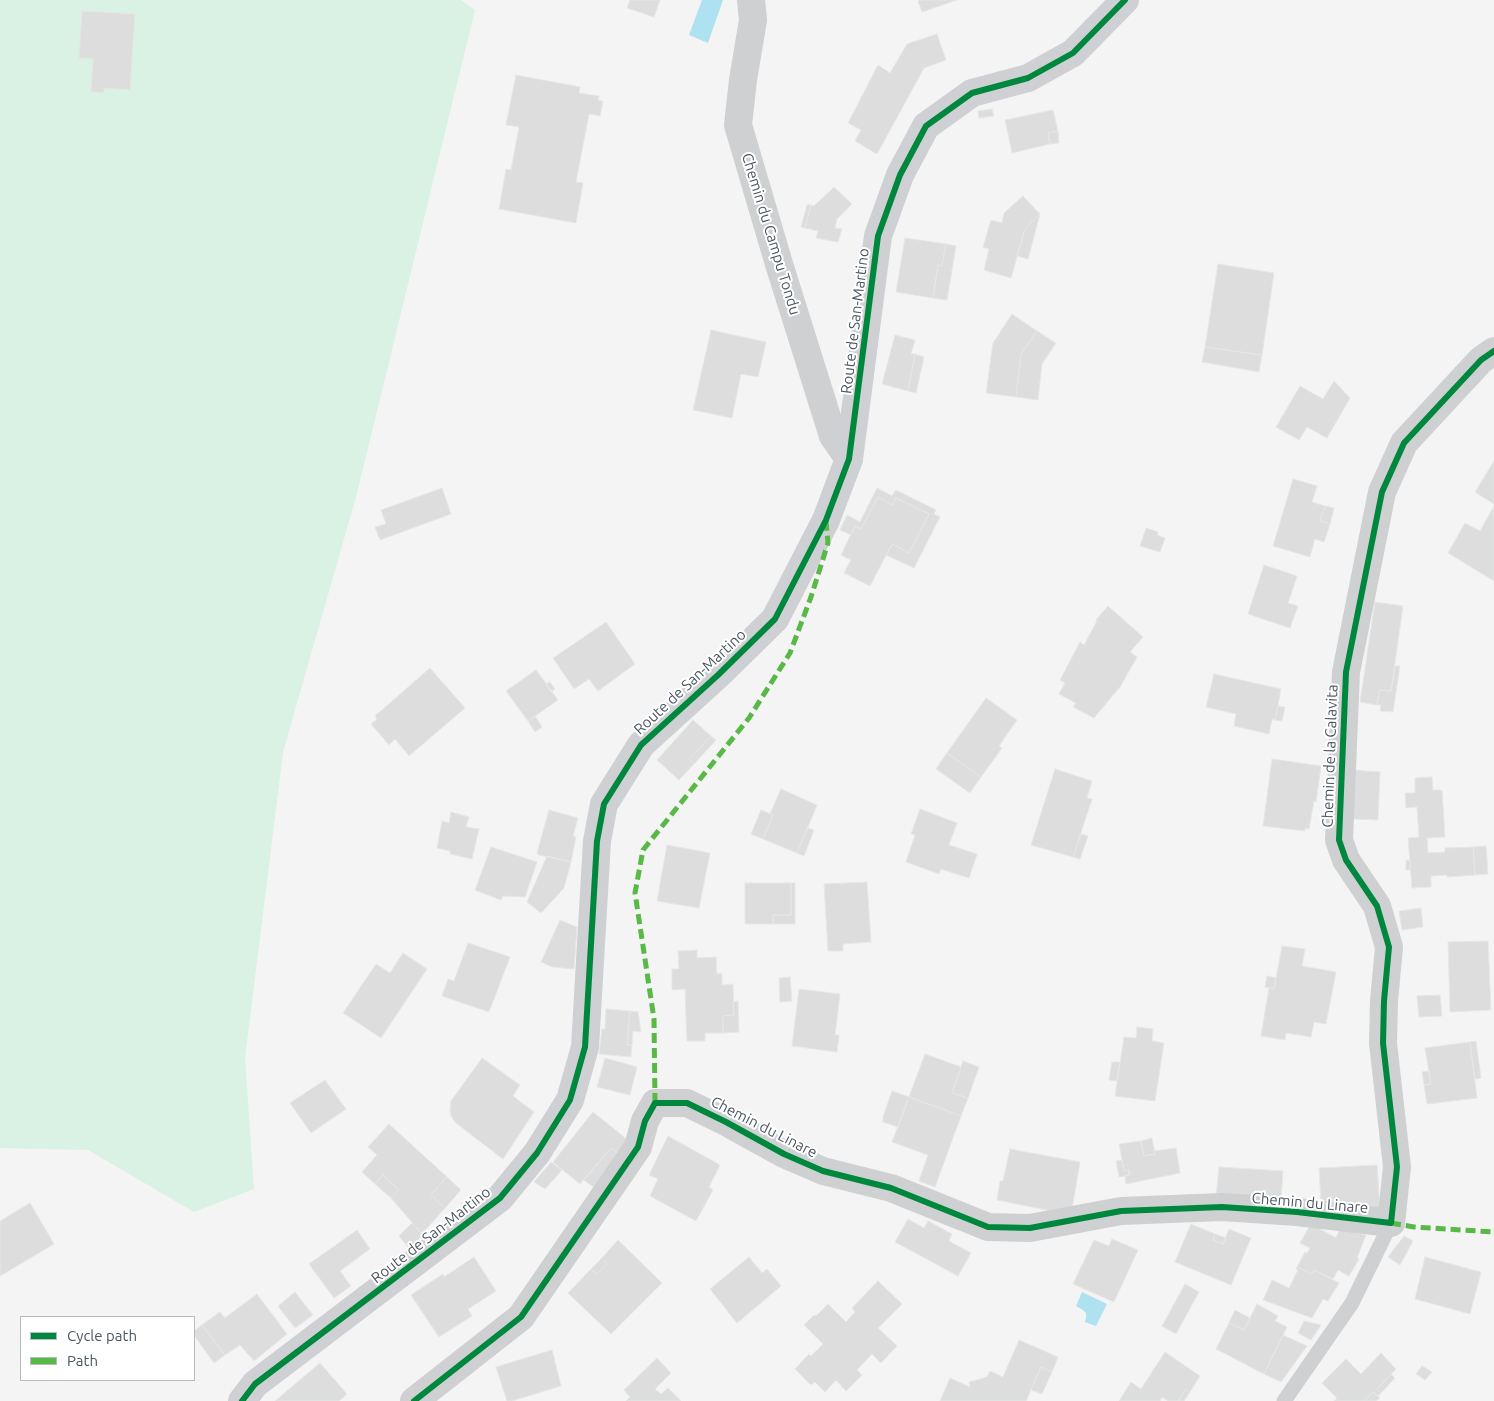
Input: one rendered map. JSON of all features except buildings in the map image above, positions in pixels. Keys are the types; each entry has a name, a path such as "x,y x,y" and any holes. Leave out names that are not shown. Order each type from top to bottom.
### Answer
{"street":[{"name":"Chemin du Campu Tondu","path":"751,0 753,20 738,124 779,264 833,436 850,459"},
{"name":"Route de San-Martino","path":"242,1401 255,1384 500,1198 537,1153 570,1100 585,1047 597,841 604,804 641,745 718,675 775,618 826,520 850,459 878,236 900,175 926,126 972,93 1028,78 1072,53 1125,0"},
{"name":"Chemin de la Calavita","path":"1391,1223 1397,1166 1383,1042 1384,1001 1389,947 1377,906 1346,860 1339,840 1346,672 1382,492 1404,443 1481,360 1494,351"},
{"name":"Chemin du Linare","path":"414,1401 521,1317 638,1147 645,1121 655,1103 687,1103 784,1154 823,1171 891,1188 988,1227 1030,1228 1122,1212 1222,1207 1297,1212 1391,1223"}],"lane":[{"name":"Chemin de la Calavita","path":"1284,1401 1352,1303 1391,1223"}],"green space":[{"path":"0,0 461,0 475,10 356,497 283,752 245,1058 254,1189 194,1212 88,1150 0,1148"}],"water":[{"path":"702,0 723,0 708,43 689,35"},
{"path":"1082,1292 1107,1304 1096,1326 1085,1322 1086,1313 1076,1306"}],"marked path":[{"path":"655,1103 654,1019 635,893 643,850 749,718 790,653 811,597 828,543 826,521"},
{"path":"1391,1223 1414,1227 1494,1232"}],"cycle path":[{"path":"242,1401 255,1384 500,1198 537,1153 570,1100 585,1047 597,841 604,804 641,745 718,675 775,619 826,520 849,459 878,236 900,175 926,126 972,93 1028,78 1073,53 1125,0"},
{"path":"414,1401 521,1317 638,1147 645,1121 655,1103 687,1103 784,1154 823,1171 891,1188 988,1227 1030,1228 1121,1211 1222,1207 1297,1212 1391,1223 1397,1167 1383,1043 1384,1001 1389,947 1377,906 1346,860 1339,840 1346,672 1382,492 1404,443 1481,360 1494,351"}]}
